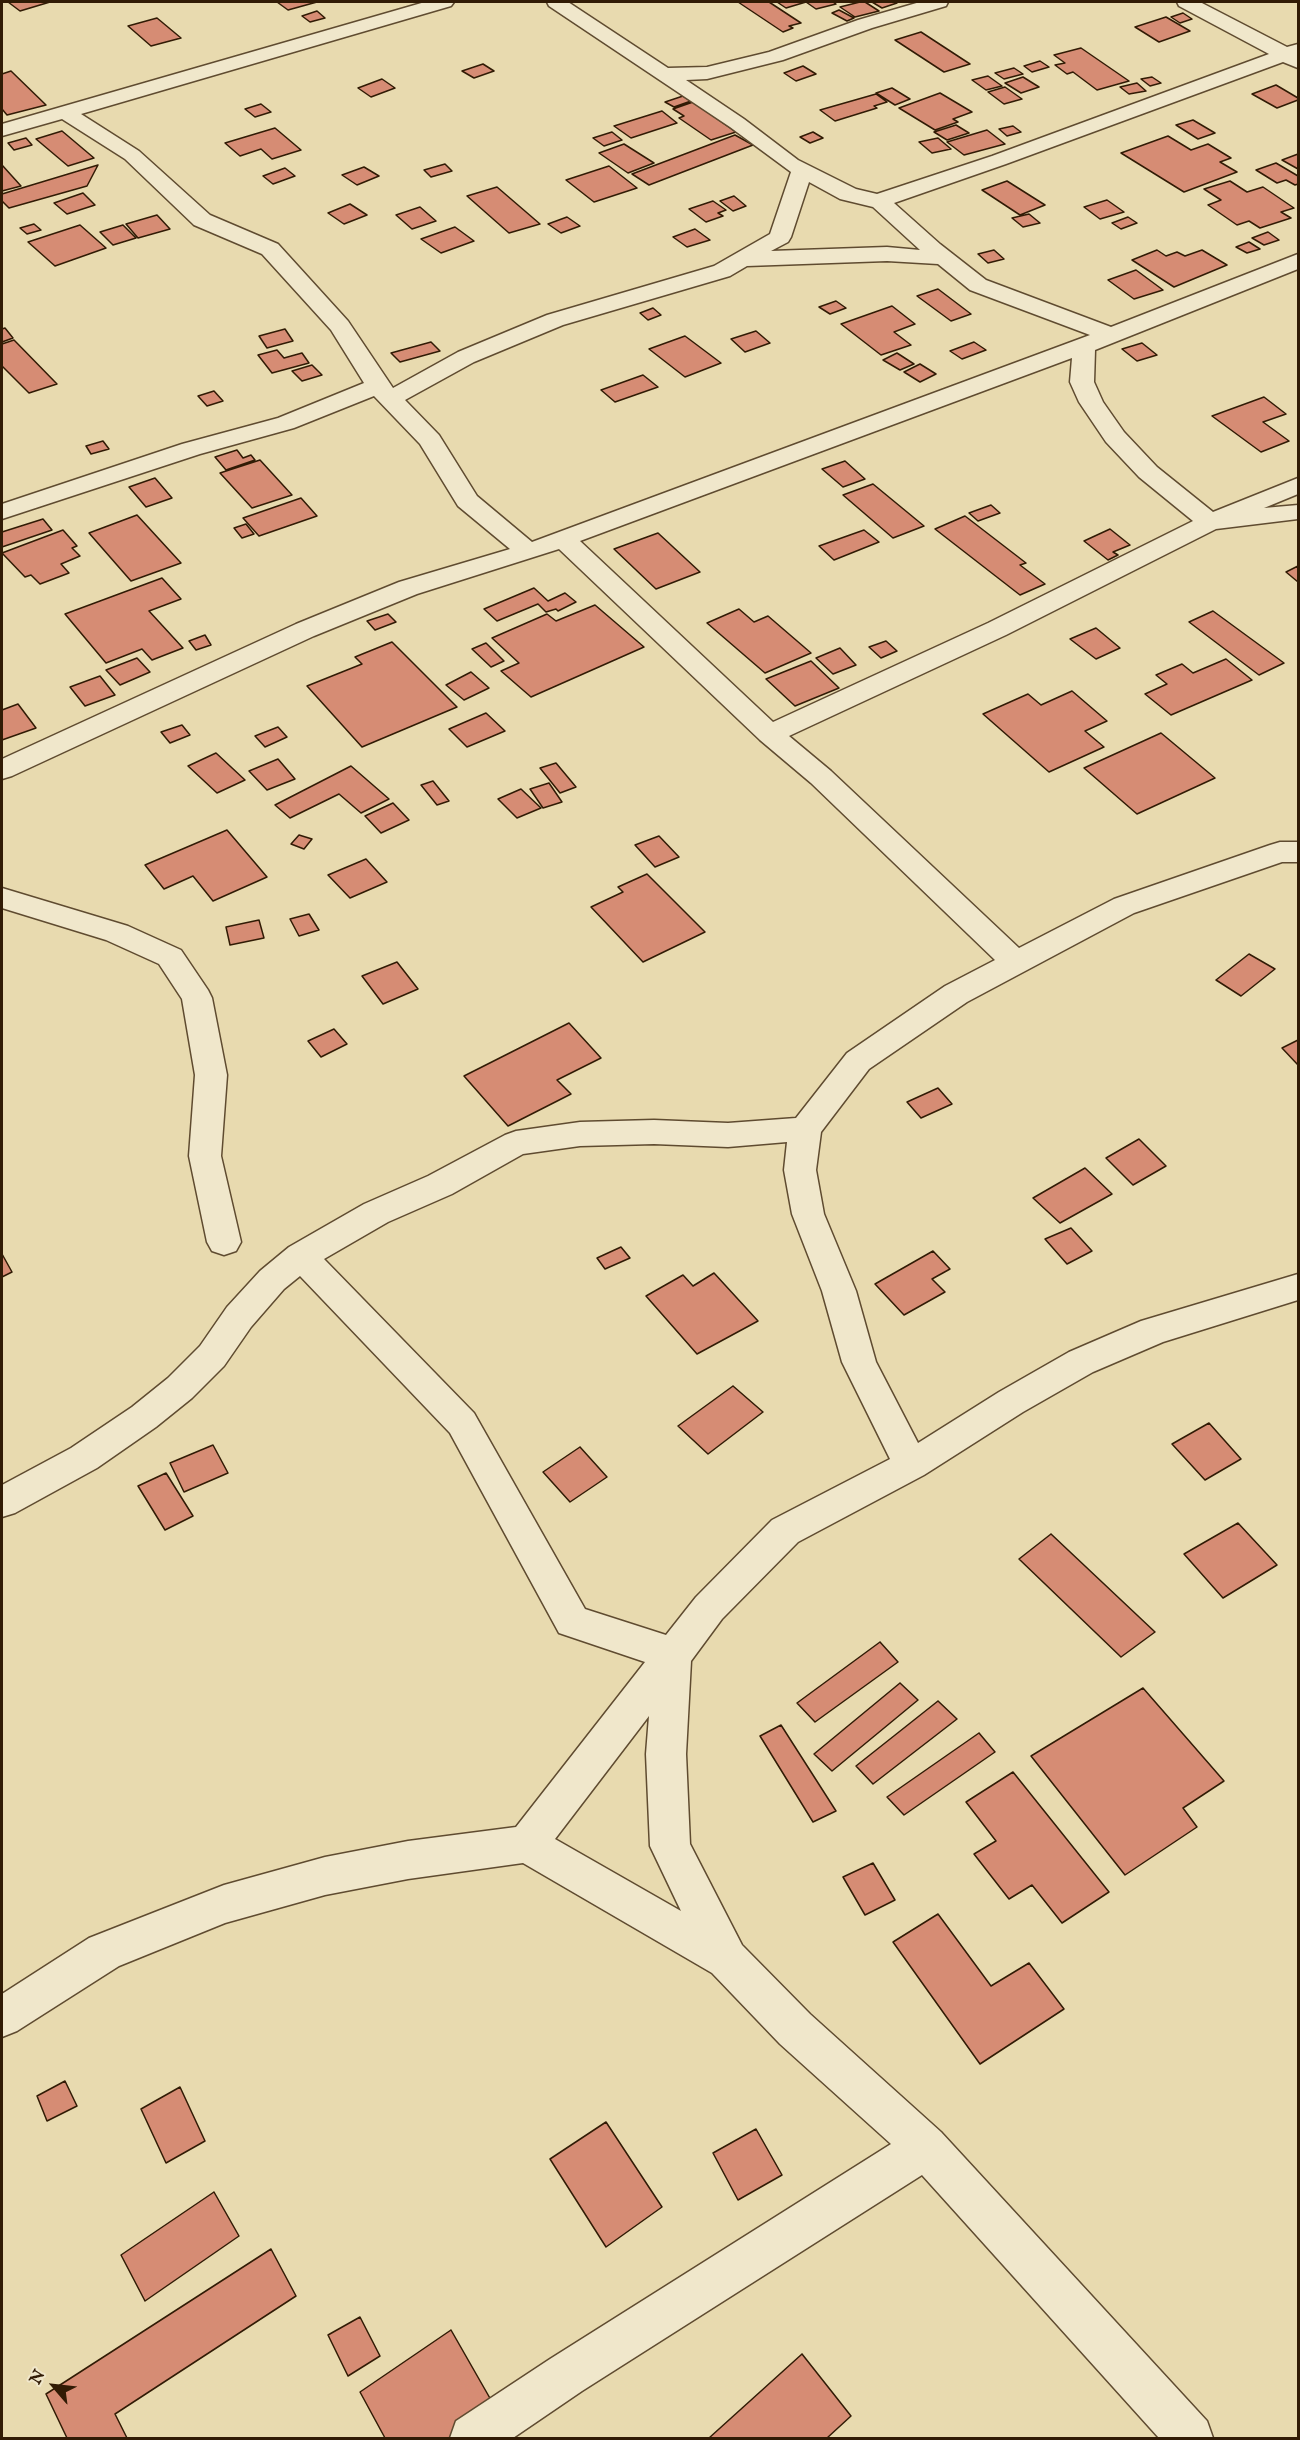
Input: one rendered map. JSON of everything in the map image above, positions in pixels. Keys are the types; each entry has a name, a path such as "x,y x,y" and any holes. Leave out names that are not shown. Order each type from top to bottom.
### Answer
{"street":[{"path":"2,130 444,2"},
{"path":"556,2 802,170 864,200 879,201 1294,56"},
{"path":"664,74 707,73 776,56 865,24 939,2"},
{"path":"1186,2 1294,56"},
{"path":"63,111 132,155 202,220 270,249 339,326 384,392 430,440 466,501 529,552"},
{"path":"2,512 191,449 384,392 555,320 722,271 780,237 802,170"},
{"path":"879,201 943,258 978,285 1045,312 1112,335"},
{"path":"742,259 887,254 943,258"},
{"path":"2,770 305,630 408,588 529,552 1084,346 1299,261"},
{"path":"1084,346 1082,382 1091,402 1115,437 1148,472 1210,522 1299,512"},
{"path":"770,734 997,629 1210,522 1299,485"},
{"path":"562,538 770,734 821,777 1015,962"},
{"path":"911,1465 859,1362 839,1291 808,1214 800,1170 805,1129 858,1061 956,994 1124,906 1280,852 1299,852"},
{"path":"2,898 117,933 170,957 197,998 211,1075 205,1156 224,1242"},
{"path":"2,1502 84,1458 144,1417 180,1388 212,1356 239,1317 272,1280 301,1256 376,1213 440,1185 516,1143 580,1134 654,1132 728,1135 805,1129"},
{"path":"301,1256 462,1423 572,1621 672,1654"},
{"path":"526,1844 709,1608 784,1531 911,1465 1011,1402 1081,1362 1153,1331 1299,1287"},
{"path":"672,1654 666,1754 670,1846 727,1959"},
{"path":"2,2017 104,1952 224,1904 346,1872 408,1860 526,1844 727,1959 795,2029 926,2146 1190,2439"},
{"path":"472,2439 566,2376 926,2146"}],"building":[{"path":"8,2 50,2 20,11"},
{"path":"277,2 317,2 288,10"},
{"path":"738,2 769,2 801,23 789,26 793,28 783,32"},
{"path":"777,2 806,2 786,8"},
{"path":"806,2 833,2 836,4 816,9"},
{"path":"865,2 879,11 855,17 840,7"},
{"path":"872,2 895,2 897,3 882,8"},
{"path":"839,10 854,18 847,21 832,13"},
{"path":"317,11 325,18 310,22 302,16"},
{"path":"1183,13 1192,19 1180,23 1171,17"},
{"path":"1166,17 1190,31 1159,42 1135,27"},
{"path":"157,18 181,38 151,46 128,26"},
{"path":"921,32 970,64 944,72 895,40"},
{"path":"1081,48 1129,81 1097,90 1073,72 1067,74 1055,65 1065,63 1054,55"},
{"path":"1040,61 1049,67 1032,72 1024,66"},
{"path":"483,64 494,71 474,78 462,71"},
{"path":"803,66 816,74 796,81 784,73"},
{"path":"1014,68 1023,74 1004,79 995,73"},
{"path":"11,71 46,105 7,115 2,109 2,74"},
{"path":"988,76 1002,86 986,90 972,80"},
{"path":"1023,77 1039,87 1021,93 1005,83"},
{"path":"1152,77 1161,83 1150,86 1141,79"},
{"path":"382,79 395,88 371,97 358,88"},
{"path":"1137,83 1146,91 1129,94 1120,87"},
{"path":"1276,85 1298,100 1277,108 1252,94"},
{"path":"1005,87 1022,99 1004,104 988,92"},
{"path":"892,88 910,99 895,105 876,93"},
{"path":"940,93 972,112 953,119 958,122 935,130 899,108"},
{"path":"876,94 887,102 874,106 877,108 835,121 820,110"},
{"path":"683,96 691,101 674,107 665,102"},
{"path":"693,102 736,132 711,140 679,118 684,116 673,109"},
{"path":"261,104 271,112 255,117 245,109"},
{"path":"662,111 677,123 631,138 614,126"},
{"path":"1193,120 1215,133 1198,139 1176,125"},
{"path":"956,125 969,133 947,140 934,132"},
{"path":"1013,126 1021,132 1007,136 999,129"},
{"path":"275,128 301,150 272,159 261,149 240,156 225,143"},
{"path":"987,130 1005,144 964,155 947,142"},
{"path":"62,131 94,158 68,166 36,139"},
{"path":"612,132 622,140 604,146 593,138"},
{"path":"813,132 823,138 810,143 800,137"},
{"path":"735,135 753,145 649,185 632,174"},
{"path":"1168,136 1191,150 1208,144 1231,158 1220,162 1237,172 1184,192 1121,153"},
{"path":"26,138 32,145 14,150 8,143"},
{"path":"938,138 951,149 932,153 919,142"},
{"path":"624,144 654,163 628,173 599,153"},
{"path":"1298,154 1298,169 1282,160"},
{"path":"1276,163 1298,176 1298,184 1295,185 1286,180 1277,183 1256,170"},
{"path":"445,164 452,171 431,177 424,170"},
{"path":"2,165 21,186 2,191"},
{"path":"98,165 87,186 9,208 2,201 2,194"},
{"path":"609,166 637,188 594,202 566,180"},
{"path":"364,167 379,176 357,185 342,175"},
{"path":"285,168 295,176 273,184 263,176"},
{"path":"1007,181 1045,205 1020,215 982,190"},
{"path":"1230,181 1247,192 1263,187 1294,208 1281,212 1291,218 1260,228 1249,221 1237,225 1208,205 1221,200 1204,189"},
{"path":"497,187 540,224 509,233 467,196"},
{"path":"83,193 95,205 67,214 54,203"},
{"path":"734,196 746,206 733,211 720,201"},
{"path":"1107,200 1124,212 1100,219 1084,207"},
{"path":"713,201 726,210 718,213 723,216 706,222 689,209"},
{"path":"350,204 367,215 344,224 328,213"},
{"path":"420,207 436,221 412,229 396,215"},
{"path":"1029,214 1040,223 1023,227 1012,218"},
{"path":"157,215 170,229 138,238 126,224"},
{"path":"567,217 580,226 561,233 548,224"},
{"path":"1128,217 1137,223 1121,229 1112,223"},
{"path":"34,224 41,230 27,234 20,228"},
{"path":"80,225 106,248 55,266 28,242"},
{"path":"123,225 136,238 113,245 100,232"},
{"path":"455,227 474,241 441,253 421,239"},
{"path":"695,229 710,240 687,247 673,237"},
{"path":"1268,232 1279,240 1264,245 1252,238"},
{"path":"1249,242 1260,249 1247,253 1236,247"},
{"path":"994,250 1004,259 988,263 978,254"},
{"path":"1157,250 1166,256 1177,252 1185,256 1202,250 1227,265 1174,287 1132,260"},
{"path":"1136,270 1163,290 1134,299 1108,280"},
{"path":"938,289 971,314 951,321 917,296"},
{"path":"836,301 846,308 830,314 819,307"},
{"path":"892,306 915,324 894,332 911,345 881,355 841,324"},
{"path":"653,308 661,315 648,320 640,313"},
{"path":"5,328 13,338 2,342 2,329"},
{"path":"285,329 293,341 267,348 259,336"},
{"path":"756,331 770,343 745,352 731,339"},
{"path":"685,336 721,363 685,377 649,349"},
{"path":"14,340 57,384 29,393 2,366 2,344"},
{"path":"431,342 440,351 400,362 391,353"},
{"path":"974,342 986,350 962,359 950,351"},
{"path":"1142,343 1157,355 1137,361 1122,349"},
{"path":"277,350 284,358 302,353 309,363 272,373 258,355"},
{"path":"897,353 914,364 900,370 883,360"},
{"path":"920,364 936,374 920,382 904,372"},
{"path":"312,365 322,375 302,381 292,371"},
{"path":"643,375 658,387 615,402 601,390"},
{"path":"214,391 223,401 207,406 198,396"},
{"path":"1264,397 1286,414 1263,422 1289,441 1261,452 1212,416"},
{"path":"103,441 109,449 91,454 86,446"},
{"path":"237,450 243,458 251,455 255,460 226,470 215,457"},
{"path":"260,460 292,495 252,508 220,473"},
{"path":"845,461 865,479 843,487 822,469"},
{"path":"155,478 172,498 146,507 129,487"},
{"path":"873,484 924,526 893,538 843,495"},
{"path":"301,498 317,516 259,536 243,518"},
{"path":"991,505 1000,513 978,521 969,513"},
{"path":"137,515 181,563 131,581 89,533"},
{"path":"965,516 1026,563 1020,565 1045,584 1020,595 935,529"},
{"path":"43,519 52,530 2,547 2,532"},
{"path":"246,524 254,534 242,538 234,528"},
{"path":"1110,529 1130,545 1113,552 1118,555 1108,560 1084,541"},
{"path":"63,530 77,546 72,548 80,556 61,564 69,573 40,584 31,575 25,577 2,553"},
{"path":"864,530 879,542 834,560 819,546"},
{"path":"658,533 700,572 656,589 614,549"},
{"path":"1298,566 1298,582 1286,572"},
{"path":"162,578 181,599 149,611 183,648 152,660 142,649 106,663 65,614"},
{"path":"534,588 548,601 565,593 576,602 558,611 556,609 546,612 538,604 497,621 484,609"},
{"path":"595,605 644,647 531,697 501,671 519,663 492,638 547,614 556,621"},
{"path":"739,609 754,622 768,616 811,653 765,673 707,623"},
{"path":"1213,611 1284,663 1259,675 1189,622"},
{"path":"388,614 396,622 375,630 367,621"},
{"path":"1096,628 1120,648 1096,659 1070,639"},
{"path":"205,635 211,645 196,650 189,641"},
{"path":"886,641 897,651 881,658 869,647"},
{"path":"392,642 457,707 362,747 307,686 362,664 355,657"},
{"path":"486,643 504,661 491,667 472,649"},
{"path":"840,648 856,665 833,674 816,658"},
{"path":"137,658 150,672 120,685 106,670"},
{"path":"1226,659 1252,680 1171,715 1145,694 1167,684 1156,675 1182,664 1193,673"},
{"path":"811,661 839,688 795,706 766,679"},
{"path":"471,672 489,688 464,700 446,685"},
{"path":"100,676 115,695 85,706 70,687"},
{"path":"1072,691 1107,721 1085,731 1104,747 1049,772 983,714 1028,694 1041,705"},
{"path":"18,704 36,728 2,740 2,710"},
{"path":"486,713 505,731 467,747 449,729"},
{"path":"182,725 190,735 170,743 161,732"},
{"path":"278,727 287,737 265,747 255,736"},
{"path":"1161,733 1215,778 1137,814 1084,768"},
{"path":"216,753 245,780 217,793 188,766"},
{"path":"278,759 295,779 267,790 249,771"},
{"path":"556,763 576,787 560,793 540,768"},
{"path":"351,766 389,799 361,813 339,794 290,818 275,805"},
{"path":"433,781 449,801 437,805 421,785"},
{"path":"549,783 562,802 543,808 530,789"},
{"path":"521,789 541,808 517,818 498,799"},
{"path":"393,803 409,820 381,833 365,816"},
{"path":"227,830 267,877 213,901 193,876 164,889 145,865"},
{"path":"299,835 312,839 304,849 291,844"},
{"path":"659,836 679,857 655,867 635,845"},
{"path":"366,859 387,882 350,898 328,875"},
{"path":"647,874 705,932 643,962 591,907 623,892 618,887"},
{"path":"309,914 319,930 299,936 290,919"},
{"path":"259,920 264,938 230,945 226,927"},
{"path":"1249,954 1275,969 1241,996 1216,980"},
{"path":"397,962 418,989 383,1004 362,976"},
{"path":"569,1023 601,1058 557,1080 571,1094 508,1126 464,1076"},
{"path":"334,1029 347,1044 321,1057 308,1041"},
{"path":"1298,1040 1298,1065 1282,1048"},
{"path":"938,1088 952,1104 921,1118 907,1102"},
{"path":"1139,1139 1166,1166 1133,1185 1106,1158"},
{"path":"1085,1168 1112,1194 1060,1223 1033,1198"},
{"path":"1071,1228 1092,1251 1067,1264 1045,1239"},
{"path":"621,1247 630,1258 605,1269 597,1258"},
{"path":"933,1251 950,1269 932,1279 945,1292 904,1315 875,1284"},
{"path":"2,1254 12,1272 2,1277"},
{"path":"714,1273 758,1321 697,1354 646,1296 683,1275 693,1286"},
{"path":"733,1386 763,1412 708,1454 678,1426"},
{"path":"1209,1423 1241,1459 1205,1480 1172,1444"},
{"path":"213,1445 228,1473 184,1492 170,1463"},
{"path":"580,1447 607,1477 570,1502 543,1472"},
{"path":"166,1473 193,1516 165,1530 138,1486"},
{"path":"1238,1523 1277,1565 1223,1598 1184,1554"},
{"path":"1051,1534 1155,1632 1121,1657 1019,1559"},
{"path":"880,1642 898,1662 815,1722 797,1703"},
{"path":"900,1683 918,1700 832,1771 814,1754"},
{"path":"1143,1688 1224,1781 1183,1808 1197,1827 1125,1875 1031,1756"},
{"path":"938,1701 957,1719 873,1784 856,1766"},
{"path":"781,1725 836,1811 813,1822 760,1736"},
{"path":"979,1733 995,1752 904,1815 887,1797"},
{"path":"1013,1772 1109,1892 1062,1923 1032,1885 1009,1899 974,1854 996,1841 966,1802"},
{"path":"873,1863 895,1900 865,1915 843,1877"},
{"path":"938,1914 991,1986 1029,1963 1064,2009 980,2064 893,1942"},
{"path":"65,2081 77,2106 47,2121 37,2096"},
{"path":"180,2087 205,2141 166,2163 141,2109"},
{"path":"606,2122 662,2207 606,2247 550,2159"},
{"path":"756,2129 782,2175 738,2200 713,2153"},
{"path":"214,2192 239,2236 145,2301 121,2255"},
{"path":"271,2249 296,2296 115,2414 127,2438 67,2438 46,2394"},
{"path":"360,2317 380,2356 348,2376 328,2335"},
{"path":"451,2330 495,2407 450,2438 385,2438 360,2392"},
{"path":"802,2354 851,2416 827,2438 709,2438"}]}
